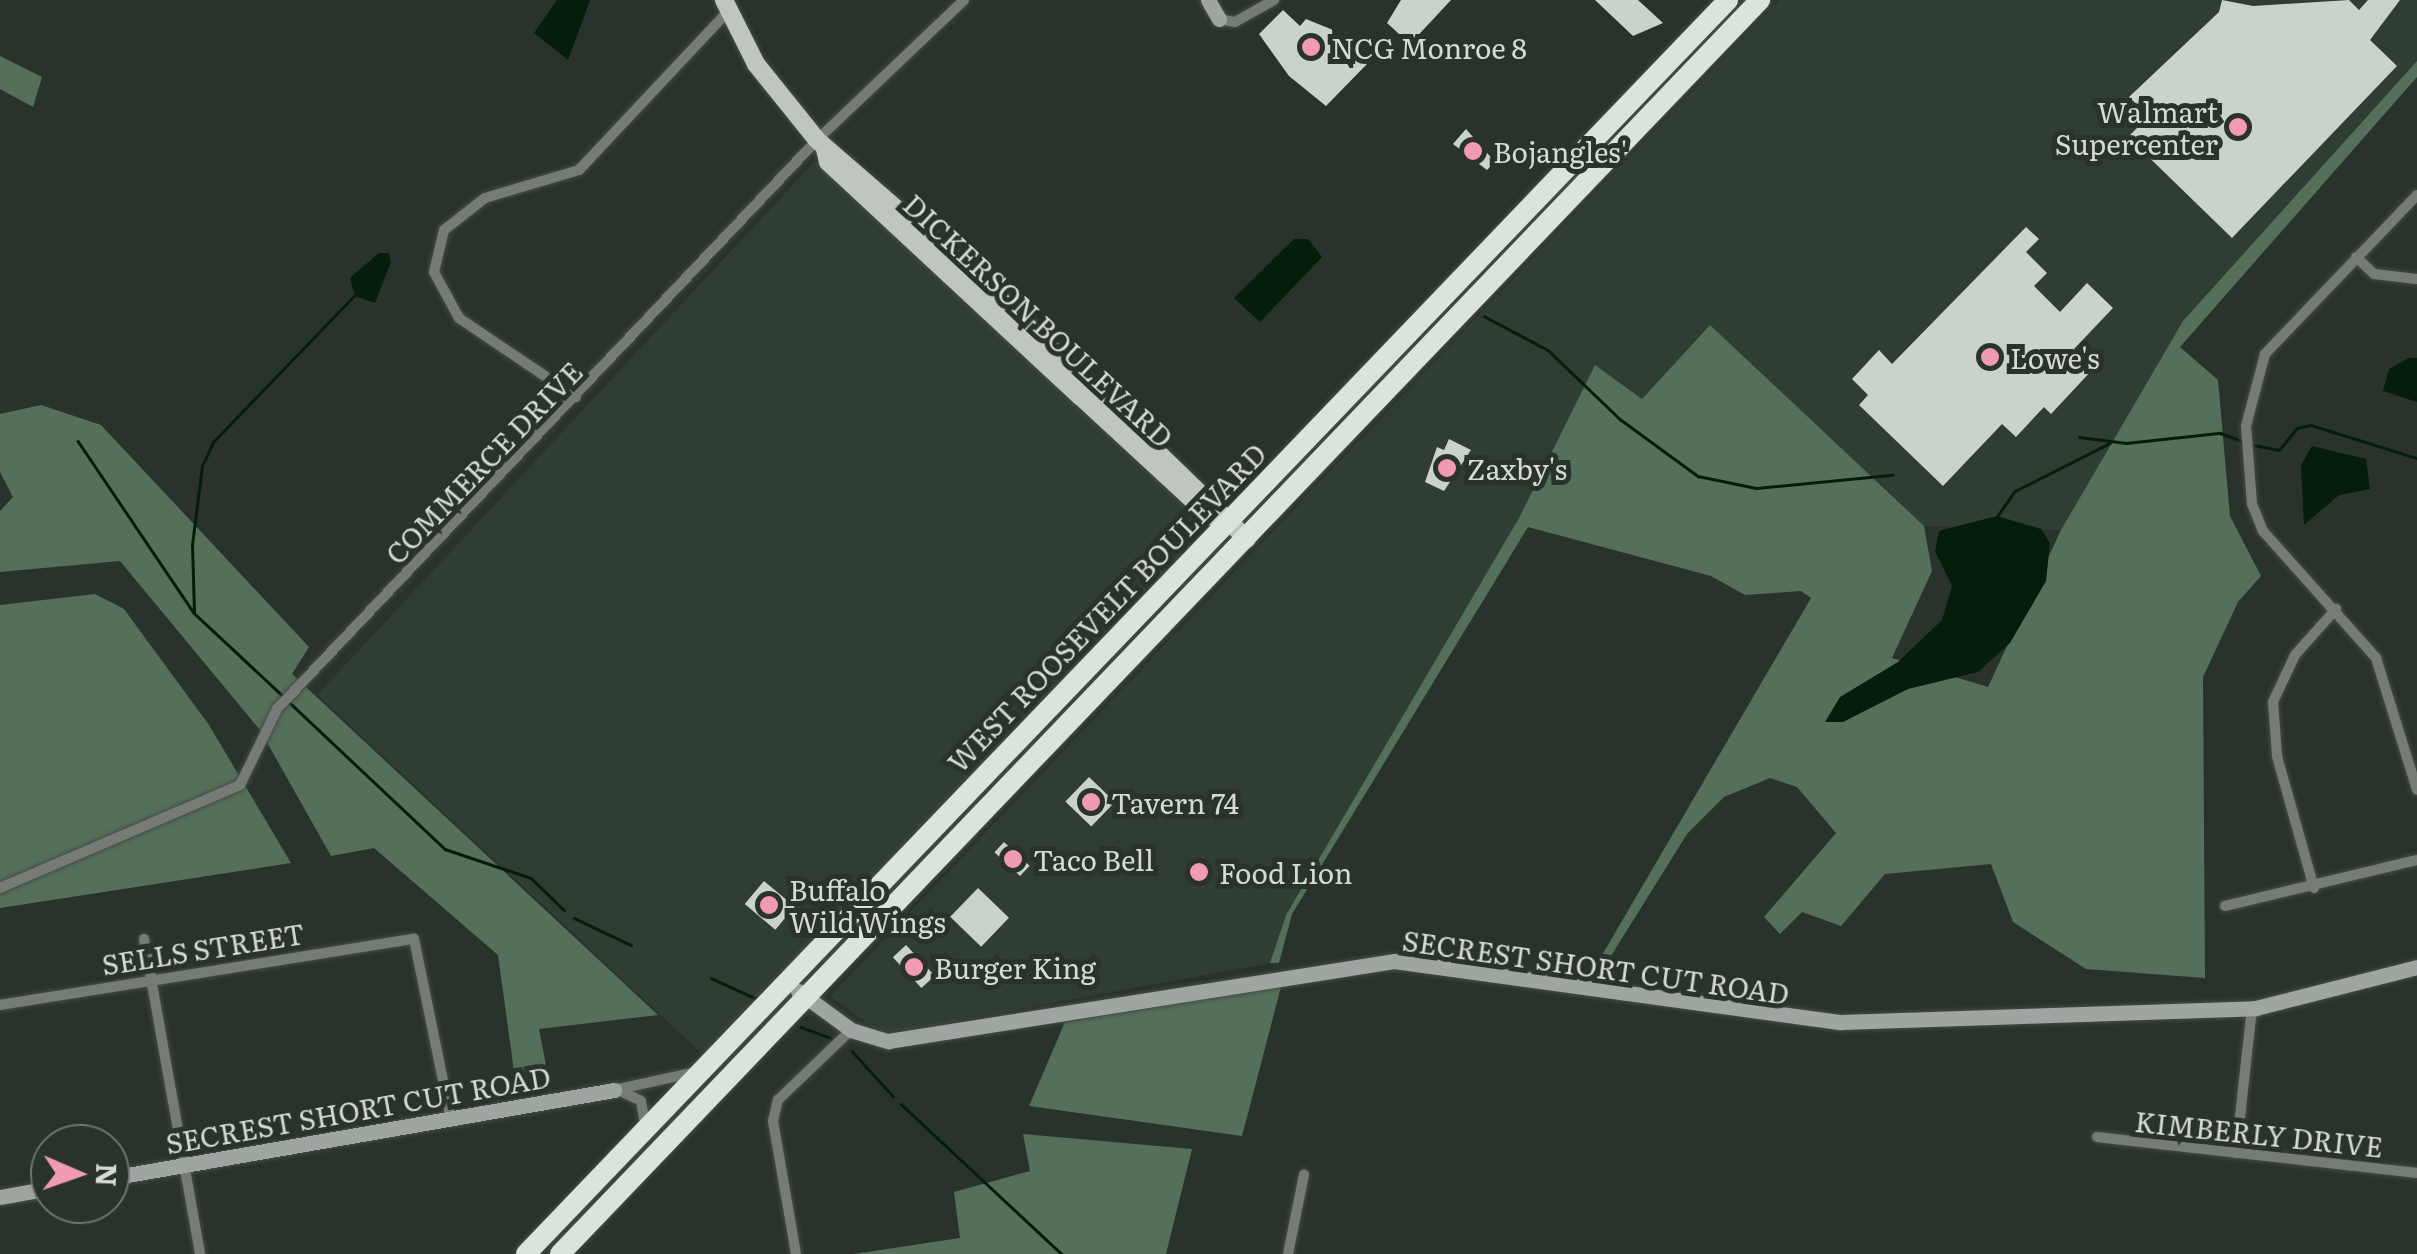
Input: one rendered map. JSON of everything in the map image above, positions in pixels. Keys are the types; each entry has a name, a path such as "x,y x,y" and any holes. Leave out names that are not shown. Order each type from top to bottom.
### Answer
{"highway":[{"name":"WEST ROOSEVELT BOULEVARD","path":"560,1254 698,1104 808,1001 1760,0"},
{"name":"WEST ROOSEVELT BOULEVARD","path":"526,1254 1726,1"},
{"path":"1478,297 1553,201 1550,184"}],"main road":[{"path":"1208,0 1219,19"},
{"name":"DICKERSON BOULEVARD","path":"726,5 756,64 821,144 856,167 1247,539"},
{"name":"DICKERSON BOULEVARD","path":"821,144 828,162 1210,516 1226,521"},
{"path":"1026,345 1078,378"},
{"name":"SECREST SHORT CUT ROAD","path":"788,981 808,1001 851,1030 888,1041 948,1036 1394,961 1841,1022 2252,1009 2417,967"},
{"name":"SECREST SHORT CUT ROAD","path":"130,1174 614,1090"},
{"path":"0,1197 30,1192"}],"street":[{"name":"COMMERCE DRIVE","path":"0,888 240,785 277,709 964,0"},
{"path":"1219,19 1235,22 1274,0"},
{"path":"1726,1 1741,19"},
{"path":"576,398 460,318 434,272 444,230 485,198 579,170 726,5"},
{"path":"2417,195 2264,354 2246,426 2252,504 2263,531 2376,658 2417,790"},
{"path":"2356,257 2374,274 2417,280"},
{"path":"2314,888 2278,756 2272,702 2295,655 2336,609"},
{"path":"2225,906 2314,888 2417,860"},
{"name":"SELLS STREET","path":"0,1006 414,939 451,1119"},
{"path":"144,940 200,1254"},
{"path":"2236,1153 2252,1009"},
{"path":"796,1254 772,1121 778,1100 851,1030"},
{"name":"SECREST SHORT CUT ROAD","path":"614,1090 702,1069"},
{"path":"614,1090 641,1101 645,1128"},
{"name":"KIMBERLY DRIVE","path":"2097,1137 2417,1173"},
{"path":"1288,1254 1304,1175"}],"shaded area":[{"path":"557,0 590,0 568,60 534,33"},
{"path":"1779,0 2417,0 2417,61 2183,321 2061,530 1924,526 1710,325 1642,399 1595,366 1519,518 1286,915 1270,963 901,1031 876,1030 830,996"},
{"path":"0,56 42,77 33,107 0,89"},
{"path":"2417,61 2417,77 2180,347 2218,380 2230,516 2261,576 2238,602 2203,677 2205,978 2086,969 2013,922 1991,864 1885,874 1841,926 1802,912 1780,934 1764,917 1836,833 1797,787 1770,778 1724,797 1687,834 1596,980 1588,979 1811,598 1801,591 1745,595 1711,576 1528,527 1292,914 1279,963 1270,963 1286,915 1519,518 1595,365 1642,399 1710,325 1924,526 1932,571 1892,658 1988,687 2061,530 2183,321"},
{"path":"815,161 1207,527 709,1060 317,695"},
{"path":"1294,239 1308,239 1322,257 1260,322 1234,298"},
{"path":"379,253 389,253 391,262 375,303 355,296 350,278"},
{"path":"2417,358 2417,402 2383,391 2389,369"},
{"path":"41,405 101,425 309,647 292,674 658,1015 539,1029 550,1087 517,1093 498,955 374,848 331,856 260,730 120,561 0,572 0,511 13,497 0,472 0,414"},
{"path":"2312,446 2366,459 2370,489 2339,495 2304,525 2301,465"},
{"path":"1997,516 2041,529 2050,543 2046,581 2010,643 1978,672 1908,689 1843,722 1825,722 1840,697 1898,662 1942,620 1952,586 1935,551 1939,531"},
{"path":"95,594 124,609 209,725 291,863 0,908 0,605"},
{"path":"1281,987 1242,1136 1029,1106 1065,1022"},
{"path":"1023,1134 1192,1149 1166,1254 854,1254 960,1238 954,1192 1030,1171"}],"building":[{"path":"1401,0 1451,0 1410,44 1387,23"},
{"path":"1595,0 1638,0 1663,23 1633,36"},
{"name":"Walmart Supercenter","path":"2222,0 2253,6 2349,0 2359,10 2368,0 2400,0 2370,40 2397,66 2232,238 2128,137 2149,116 2129,97 2219,12"},
{"name":"NCG Monroe 8","path":"1283,10 1300,26 1306,19 1333,30 1367,64 1326,106 1289,76 1259,34"},
{"name":"Bojangles'","path":"1466,129 1495,162 1487,170 1453,144"},
{"name":"Lowe's","path":"2026,227 2039,239 2026,252 2047,273 2034,286 2060,312 2087,283 2113,308 2074,349 2093,369 2051,414 2044,407 2016,437 2002,424 1943,486 1859,405 1868,395 1852,379 1879,350 1892,364"},
{"name":"Zaxby's","path":"1449,439 1471,450 1444,491 1425,482 1437,447 1444,450"},
{"name":"Tavern 74","path":"1089,777 1115,802 1091,826 1065,801"},
{"name":"Taco Bell","path":"1004,842 1030,866 1020,876 994,852"},
{"name":"Buffalo Wild Wings","path":"764,881 795,907 775,930 745,904"},
{"path":"978,888 1009,918 981,947 950,917"},
{"name":"Burger King","path":"906,945 935,976 921,988 893,957"}],"waterway":[{"path":"194,612 192,545 202,466 213,442 355,295"},
{"path":"1484,316 1548,350 1620,419 1698,476 1756,488 1892,475"},
{"path":"2254,445 2279,450 2297,428 2311,425 2417,458"},
{"path":"2079,437 2126,443 2220,433 2242,441"},
{"path":"78,441 194,613 282,695"},
{"path":"1998,515 2015,491 2110,443"},
{"path":"288,701 445,849 531,878 564,910"},
{"path":"574,918 631,945"},
{"path":"711,978 757,999"},
{"path":"801,1027 831,1038"},
{"path":"852,1051 893,1096"},
{"path":"901,1104 1062,1254"}],"place":[{"name":"NCG Monroe 8","path":"1311,47"},
{"name":"Walmart Supercenter","path":"2238,127"},
{"name":"Bojangles'","path":"1473,151"},
{"name":"Lowe's","path":"1990,357"},
{"name":"Zaxby's","path":"1447,468"},
{"name":"Tavern 74","path":"1091,802"},
{"name":"Taco Bell","path":"1013,859"},
{"name":"Food Lion","path":"1199,872"},
{"name":"Buffalo Wild Wings","path":"769,905"},
{"name":"Burger King","path":"914,967"}]}
